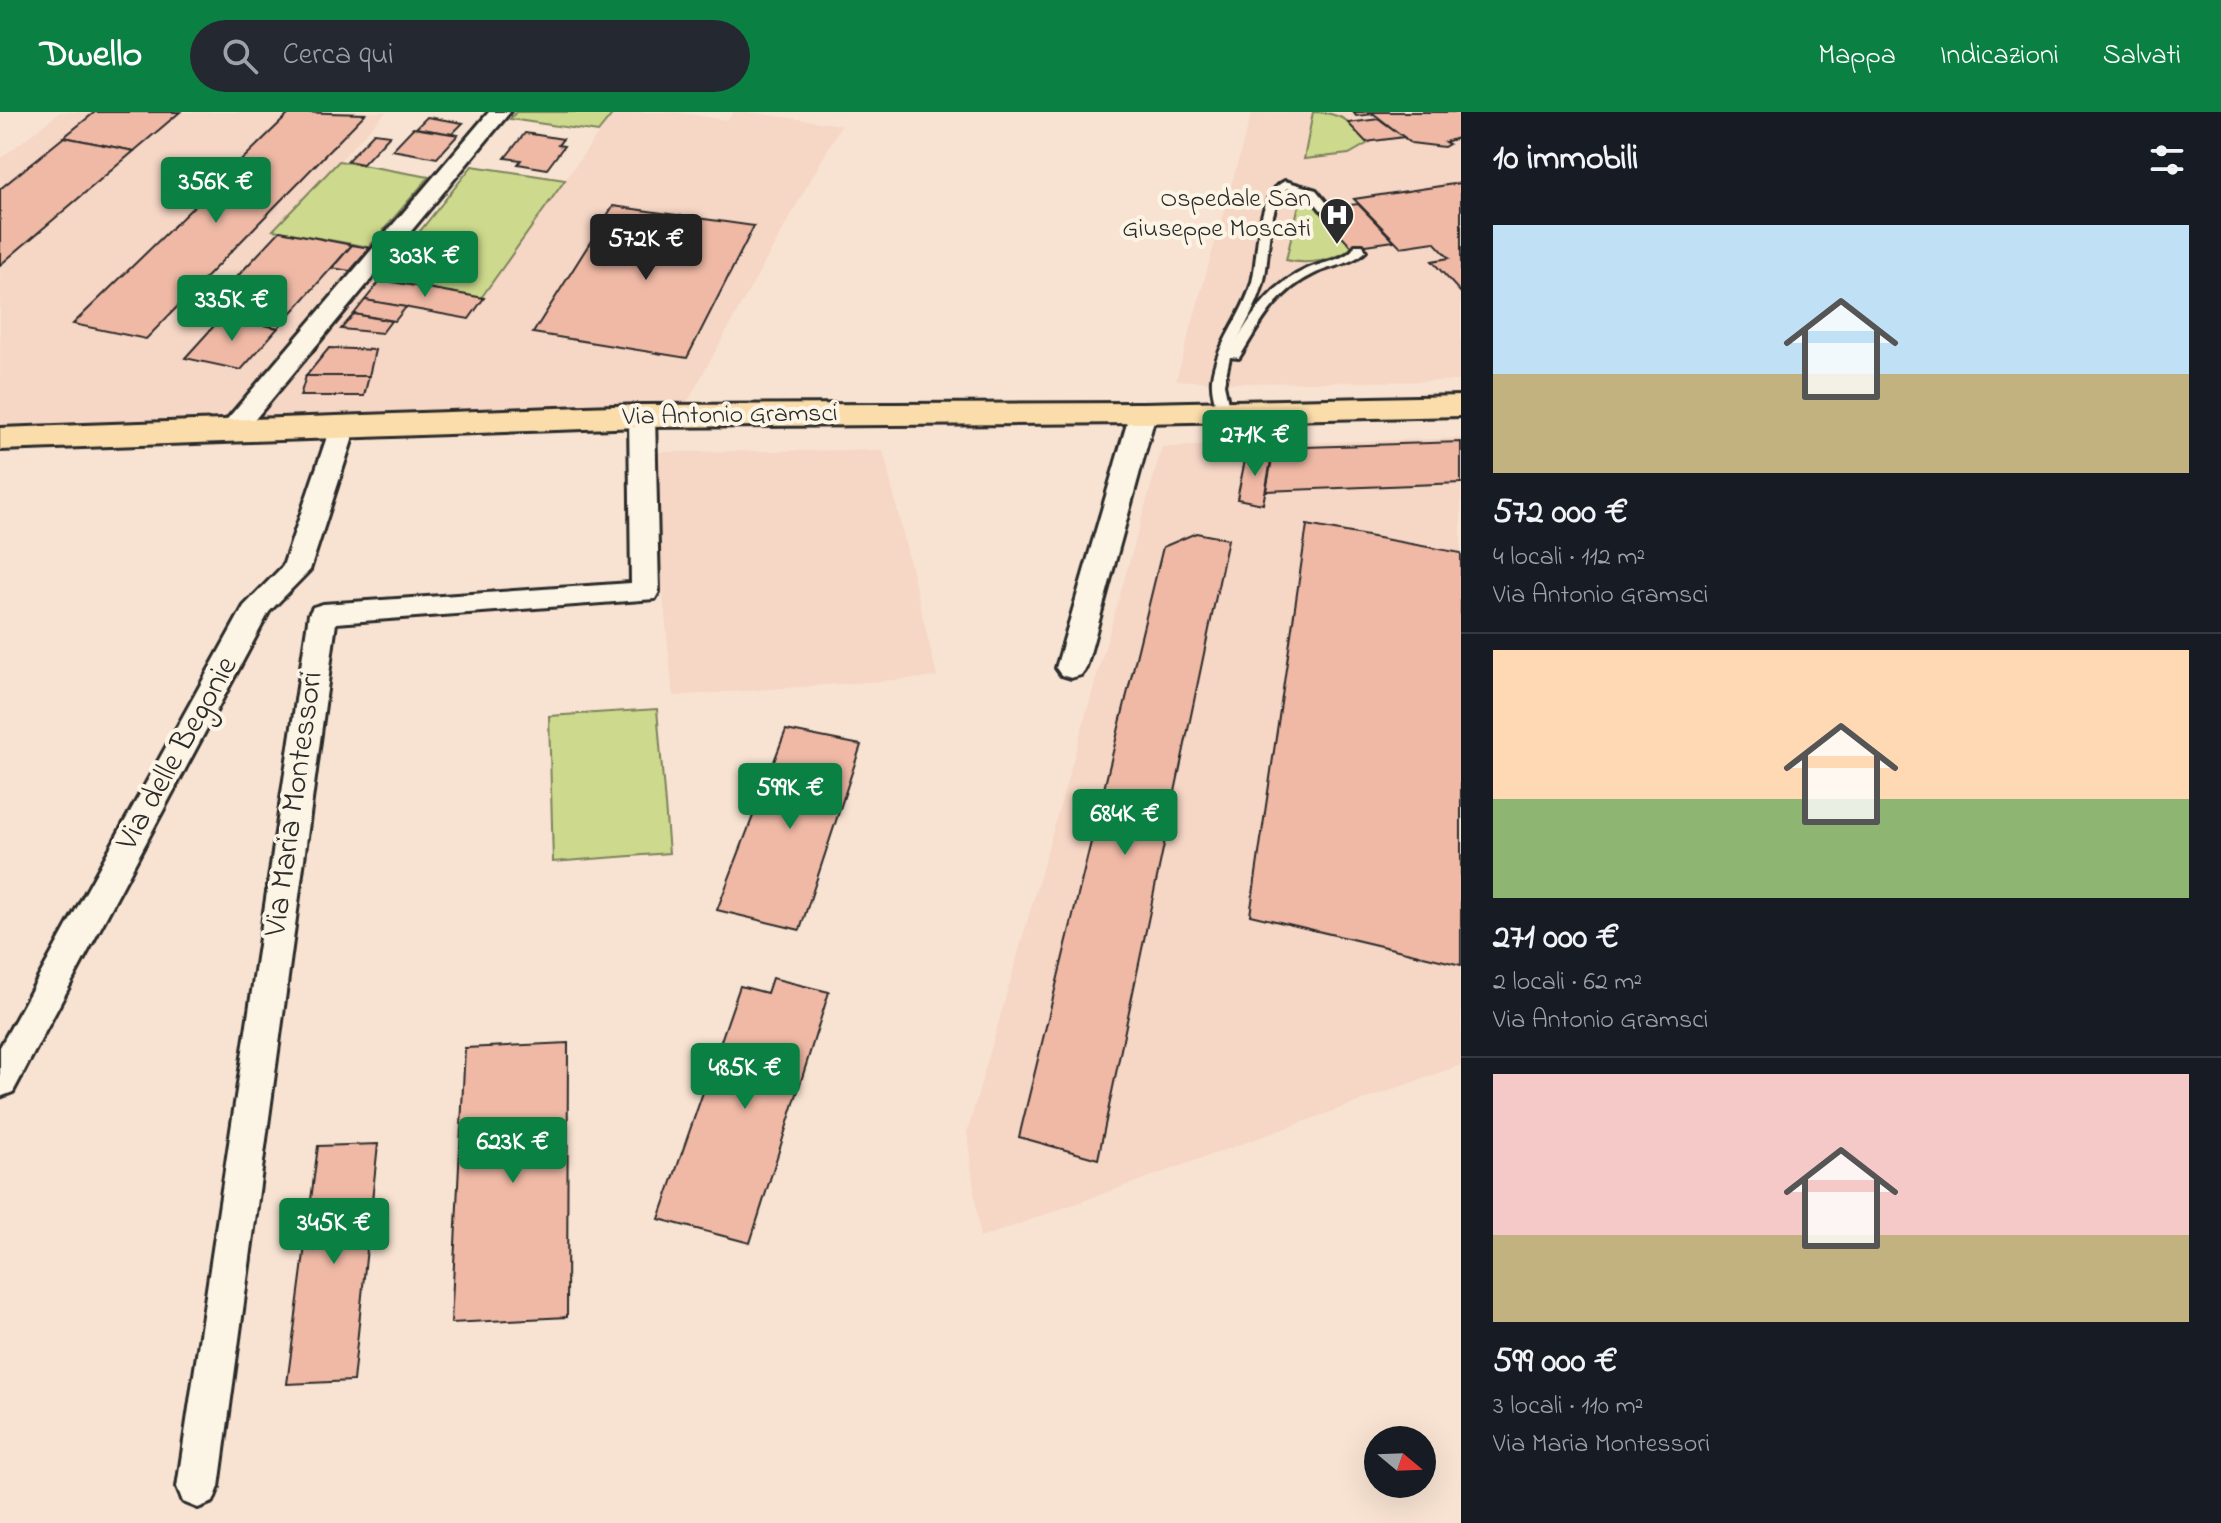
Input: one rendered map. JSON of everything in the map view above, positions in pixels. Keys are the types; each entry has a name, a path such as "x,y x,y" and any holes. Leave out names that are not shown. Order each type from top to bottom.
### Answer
{"main road":[{"name":"Via Antonio Gramsci","path":"0,439 642,416 1143,413 1461,406"}],"street":[{"path":"232,430 500,112"},
{"path":"1071,668 1143,413"},
{"name":"Via Maria Montessori","path":"198,1487 323,614 645,592 642,416"},
{"name":"Via delle Begonie","path":"0,1081 258,606 296,570 344,425"}],"lane":[{"path":"1224,412 1218,378 1226,350 1250,305 1257,284 1260,253 1276,191 1285,184 1312,192 1325,208"},
{"path":"1218,378 1269,296 1288,282 1346,260 1360,251 1359,247"}],"shaded area":[{"path":"60,112 386,112 274,230 403,252 381,279 480,298 614,112 675,112 727,120 734,112 747,112 841,125 684,408 0,431 0,159"},
{"name":"Ospedale San Giuseppe Moscati","path":"1252,112 1461,112 1461,381 1236,383 1176,380"},
{"path":"1461,438 1461,1065 980,1238 967,1133 1162,447"},
{"path":"883,450 937,677 673,696 649,452"}],"green space":[{"path":"516,112 614,112 598,132 510,119"},
{"path":"1313,112 1331,114 1345,120 1370,142 1349,154 1304,159"},
{"path":"339,161 429,177 369,247 273,230"},
{"path":"472,166 565,180 481,298 381,280"},
{"path":"1301,196 1310,198 1352,247 1339,256 1321,261 1286,260"},
{"path":"657,709 669,853 553,862 549,716"}],"building":[{"path":"95,112 180,112 134,151 64,137"},
{"path":"291,112 365,114 146,339 73,324"},
{"path":"1353,112 1461,112 1461,137 1445,142 1449,144 1444,147 1411,143 1374,114 1356,116"},
{"path":"427,117 463,123 452,134 416,128"},
{"path":"1379,119 1404,137 1366,142 1348,123"},
{"path":"413,128 458,135 437,158 392,150"},
{"path":"374,133 390,135 363,164 347,161"},
{"path":"525,133 563,139 558,145 564,146 547,169 518,164 521,160 505,158"},
{"path":"64,137 134,151 0,265 0,189"},
{"path":"1461,183 1461,293 1432,261 1449,258 1434,242 1401,247 1354,199"},
{"path":"1358,204 1394,241 1352,247 1318,209"},
{"path":"613,206 754,226 687,358 533,333"},
{"path":"280,231 352,245 278,328 222,317 252,285 233,281"},
{"path":"352,245 370,248 350,271 332,268"},
{"path":"381,280 484,298 469,319 365,300"},
{"path":"365,300 406,307 395,321 354,314"},
{"path":"354,314 391,321 382,333 341,329"},
{"path":"222,317 278,328 241,370 185,358"},
{"path":"329,348 375,350 369,376 306,376"},
{"path":"306,376 369,376 364,396 300,396"},
{"path":"1461,442 1461,483 1266,491 1274,448"},
{"path":"1246,455 1272,455 1263,504 1237,499"},
{"path":"1307,525 1461,553 1461,965 1250,915"},
{"path":"1196,533 1228,539 1098,1159 1019,1137 1163,547"},
{"path":"786,730 861,745 800,930 717,910"},
{"path":"772,978 829,992 750,1243 659,1219 740,986 767,993"},
{"path":"568,1043 567,1317 451,1323 465,1048"},
{"path":"378,1144 353,1381 287,1384 318,1146"}],"place":[{"name":"Ospedale San Giuseppe Moscati","path":"1337,246"}]}
